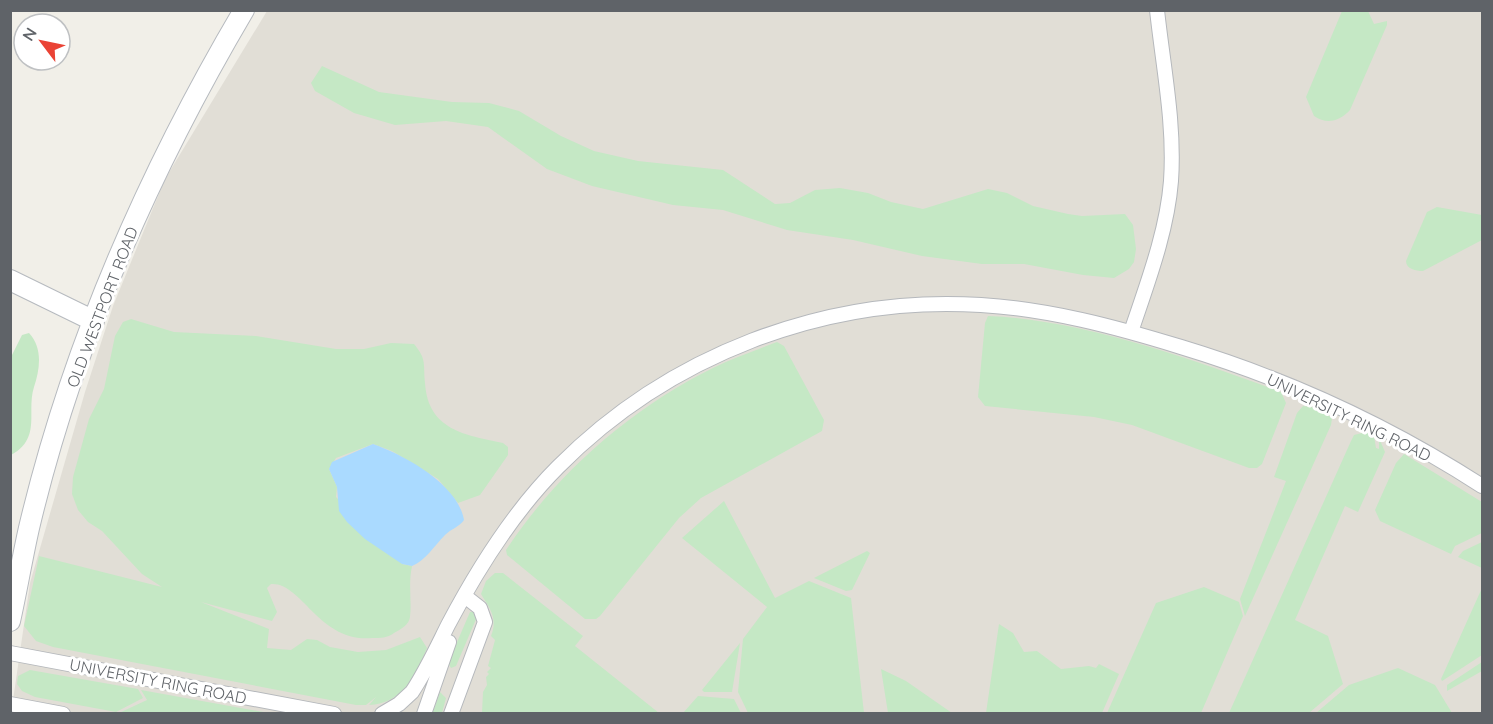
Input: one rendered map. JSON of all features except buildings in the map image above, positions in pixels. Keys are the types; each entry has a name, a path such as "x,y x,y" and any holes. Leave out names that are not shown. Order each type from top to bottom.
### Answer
{"main road":[{"name":"OLD WESTPORT ROAD","path":"10,621 29,528 43,476 94,321 150,188 244,10"},
{"path":"11,280 94,321"}],"street":[{"path":"1131,332 1162,228 1171,180 1171,135 1157,10"},
{"name":"UNIVERSITY RING ROAD","path":"382,714 399,704 412,692 495,546 522,509 582,444 650,392 679,374 741,344 830,317 925,304 978,305 1018,309 1131,332 1204,354 1311,394 1408,442 1482,486"},
{"path":"451,714 485,622 480,608 466,597"},
{"name":"UNIVERSITY RING ROAD","path":"424,714 466,597"},
{"name":"UNIVERSITY RING ROAD","path":"10,653 305,711 334,714"},
{"path":"10,704 63,714"}],"shaded area":[{"path":"267,11 1482,11 1482,713 11,714 30,583 85,392 113,306 165,179"}],"green space":[{"path":"1342,11 1368,11 1374,24 1387,21 1387,25 1350,110 1338,119 1328,121 1314,116 1306,97"},
{"path":"322,66 379,92 452,102 489,103 519,111 561,136 594,151 638,161 723,170 775,204 790,203 815,190 840,188 868,193 891,202 923,209 988,189 1007,193 1033,206 1068,214 1082,216 1125,214 1133,225 1136,249 1134,262 1129,269 1114,278 1083,275 1024,264 982,264 922,256 853,240 787,230 723,210 673,205 592,186 547,169 488,127 446,121 395,125 354,113 315,91 311,83"},
{"path":"1437,207 1482,215 1482,240 1423,271 1417,271 1408,266 1406,261 1427,212"},
{"path":"988,316 1060,325 1137,343 1281,392 1286,403 1262,464 1257,468 1249,468 1132,425 1094,417 985,406 978,397 985,323"},
{"path":"131,319 174,332 256,336 336,349 364,349 391,343 414,344 423,358 428,399 433,411 441,421 462,433 503,443 508,447 508,455 480,495 458,503 438,479 392,451 373,444 336,458 329,469 337,487 336,497 402,564 412,566 409,620 391,635 378,638 354,637 338,631 325,623 292,592 282,586 271,584 267,588 277,612 272,621 201,602 269,629 267,648 291,650 307,639 317,640 330,647 358,652 386,650 420,637 427,648 418,668 407,686 391,699 369,705 376,697 366,705 356,705 53,647 36,641 24,626 39,556 162,587 142,574 102,531 88,522 78,510 72,494 73,477 89,419 104,389 115,336 123,322"},
{"path":"29,333 37,345 39,359 32,396 30,433 21,448 11,455 11,357 22,335"},
{"path":"777,342 784,346 824,420 822,431 701,498 679,518 600,616 596,619 585,619 507,555 506,550 548,495 572,469 624,423 682,384 737,357"},
{"path":"1303,406 1318,408 1332,418 1331,425 1245,616 1240,599 1286,481 1274,477 1297,413"},
{"path":"1366,432 1374,436 1376,448 1379,449 1379,438 1385,452 1358,512 1345,506 1295,620 1328,636 1343,684 1309,713 1229,713 1351,441 1354,435"},
{"path":"1404,454 1482,502 1482,533 1455,546 1451,554 1380,521 1375,510 1396,463"},
{"path":"724,501 775,598 809,581 851,598 864,713 748,713 738,692 743,639 767,607 682,538"},
{"path":"1482,542 1482,568 1458,557 1463,551"},
{"path":"867,551 870,553 852,590 846,591 814,578"},
{"path":"495,573 503,573 583,636 575,646 659,713 482,713 483,692 487,685 486,677 489,674 487,672 491,668 488,666 495,640 491,636 494,624 492,614 481,594 486,581"},
{"path":"1204,587 1239,602 1243,616 1201,713 1107,713 1156,603"},
{"path":"1482,588 1482,655 1442,681 1441,679"},
{"path":"470,612 475,612 477,617 456,666 451,668 448,663"},
{"path":"999,624 1013,633 1024,652 1037,651 1061,669 1089,666 1096,668 1099,664 1119,674 1102,713 986,713"},
{"path":"740,643 732,692 704,692 702,690"},
{"path":"1482,662 1482,671 1447,691 1447,685"},
{"path":"1398,668 1435,685 1452,713 1316,713 1349,685"},
{"path":"881,669 906,681 952,713 888,713"},
{"path":"30,670 138,689 143,698 116,712 35,697 22,691 17,684 18,676"},
{"path":"141,690 269,713 119,713 147,700"},
{"path":"440,692 446,698 442,713 432,714"},
{"path":"698,696 734,699 741,713 683,713"}],"water":[{"path":"373,444 399,455 428,473 452,494 460,507 464,520 445,535 422,560 412,566 402,564 365,539 339,511 337,487 329,469 332,462"}]}
